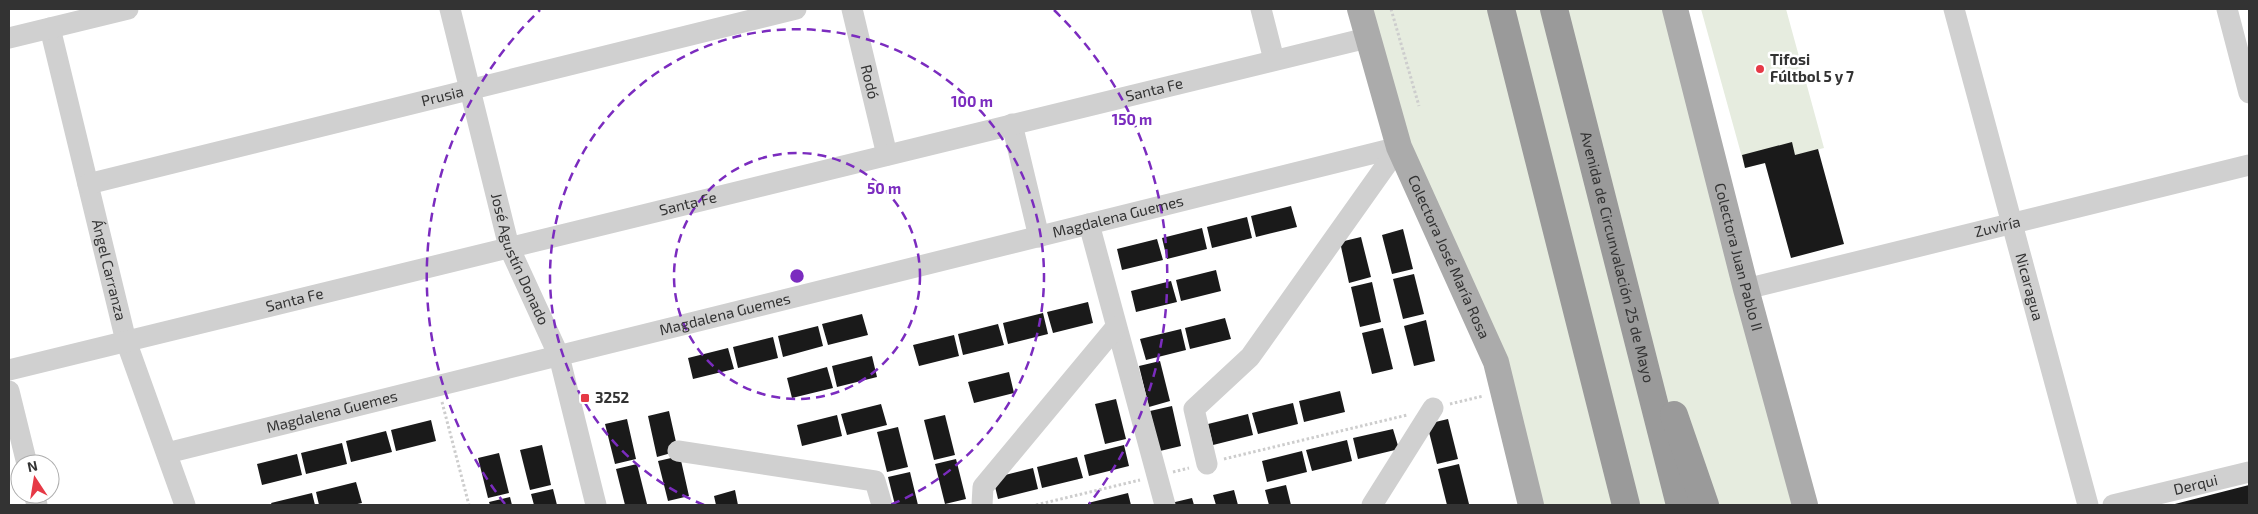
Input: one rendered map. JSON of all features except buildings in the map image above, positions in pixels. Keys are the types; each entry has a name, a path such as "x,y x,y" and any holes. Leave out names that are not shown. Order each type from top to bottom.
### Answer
{"highway":[{"path":"1501,9 1626,505"},
{"name":"Avenida de Circunvalación 25 de Mayo","path":"1554,9 1680,505"},
{"path":"1610,224 1705,505"},
{"path":"1606,424 1616,505"}],"main road":[{"name":"Colectora José María Rosa","path":"1360,9 1399,147 1496,362 1531,505"},
{"name":"Colectora Juan Pablo II","path":"1675,9 1746,289 1805,505"}],"street":[{"path":"9,38 128,9"},
{"name":"José Agustín Donado","path":"450,9 509,247 559,356 596,505"},
{"name":"Prusia","path":"88,184 796,9"},
{"name":"Rodó","path":"852,9 887,155"},
{"path":"1261,9 1274,60"},
{"name":"Nicaragua","path":"1954,9 2088,505"},
{"path":"2227,9 2249,93"},
{"name":"Ángel Carranza","path":"50,28 126,341 185,505"},
{"name":"Santa Fe","path":"9,370 1367,38"},
{"path":"1012,124 1039,237"},
{"path":"1207,464 1194,409 1250,357 1399,147"},
{"name":"Magdalena Guemes","path":"167,453 1399,147"},
{"name":"Zuviría","path":"1746,289 2249,165"},
{"path":"1089,224 1166,505"},
{"path":"982,505 983,487 1116,327"},
{"path":"9,391 25,454"},
{"path":"1372,505 1433,408"},
{"path":"678,451 875,481 882,505"},
{"name":"Derqui","path":"2113,505 2249,472"}],"path":[{"path":"1391,9 1420,106"},
{"path":"438,386 469,505"},
{"path":"1036,505 1503,391"}],"shaded area":[{"path":"1360,9 1675,9 1805,505 1531,505 1496,362 1399,147"},
{"name":"Tifosi Fúltbol 5 y 7","path":"1701,9 1786,9 1824,148 1745,168"}],"place":[{"name":"Tifosi Fúltbol 5 y 7","path":"1760,69"},
{"name":"3252","path":"585,398"}]}
